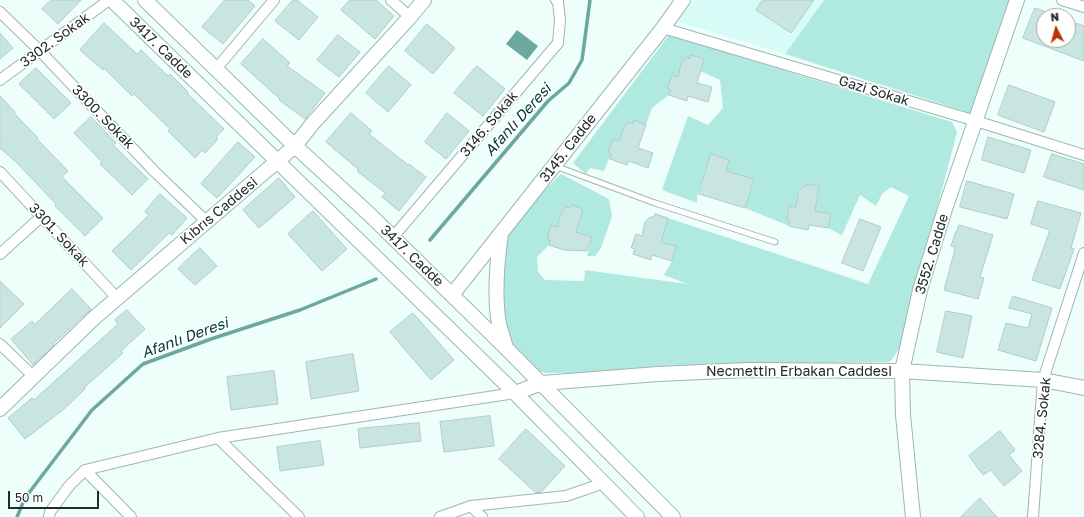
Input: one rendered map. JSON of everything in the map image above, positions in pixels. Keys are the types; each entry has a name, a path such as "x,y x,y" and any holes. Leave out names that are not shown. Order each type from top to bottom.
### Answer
{"street":[{"name":"3302. Sokak","path":"0,80 39,50 111,0"},
{"name":"3417. Cadde","path":"111,0 515,393 637,517"},
{"name":"3417. Cadde","path":"145,0 295,146 431,274 542,383 673,517"},
{"path":"216,69 274,0"},
{"path":"391,0 410,17"},
{"name":"Kıbrıs Caddesi","path":"0,409 33,376 117,298 295,146 424,0"},
{"name":"3145. Cadde","path":"452,295 663,28 683,0"},
{"name":"3552. Cadde","path":"913,517 903,415 902,371 920,290 945,209 1017,0"},
{"path":"1062,0 1084,7"},
{"name":"3146. Sokak","path":"392,237 558,43 560,21 557,1"},
{"name":"3300. Sokak","path":"0,12 39,50 154,171 206,221"},
{"name":"Gazi Sokak","path":"663,28 1084,154"},
{"name":"3301. Sokak","path":"0,172 117,298"},
{"path":"0,254 41,216"},
{"path":"501,233 497,260 497,294 499,323 506,348"},
{"name":"3284. Sokak","path":"1034,517 1043,380 1084,253"},
{"path":"0,344 33,376"},
{"name":"Necmettin Erbakan Caddesi","path":"515,393 542,383 658,374 747,370 902,371 1043,380 1084,388"},
{"path":"49,517 50,512 69,486 85,470 218,438 515,393"},
{"path":"218,438 299,517"},
{"path":"85,470 131,517"},
{"path":"440,517 471,506 566,496 604,483"},
{"path":"471,506 482,517"}],"lane":[{"path":"554,165 655,203 775,242"}],"shaded area":[{"path":"694,0 824,0 785,54 678,22"},
{"path":"517,30 538,46 527,60 506,44"}],"green space":[{"path":"824,0 1012,0 970,113 785,54"},
{"path":"669,35 952,122 957,132 901,346 889,362 677,365 580,373 546,373 531,369 509,348 502,321 504,241 542,193 561,174 609,199 612,216 601,248 595,256 587,256 592,237 576,232 583,209 571,205 570,208 566,207 561,213 559,220 563,228 551,225 547,239 550,240 549,245 537,257 538,272 545,280 584,281 585,270 687,284 664,275 672,261 676,247 661,242 668,218 868,284 909,196 891,187 882,194 876,206 860,195 842,235 828,228 831,214 815,211 819,186 807,184 806,187 801,187 798,193 797,201 803,202 802,208 789,206 787,221 790,222 789,226 745,208 754,179 726,171 729,160 711,155 697,196 697,203 662,190 688,116 708,125 723,108 720,80 700,71 704,59 692,55 690,58 686,58 681,63 684,79 672,75 667,89 671,90 669,95 652,108 646,125 634,120 633,123 629,122 624,127 621,135 625,143 613,139 608,153 611,154 604,171 590,168 586,174 573,163"}],"building":[{"path":"51,0 81,0 58,24 42,9"},
{"path":"225,0 248,0 255,6 223,44 202,27"},
{"path":"293,0 297,0 318,17 299,40 275,21"},
{"path":"350,0 376,0 394,16 375,39 341,10"},
{"path":"763,0 814,0 791,33 756,10"},
{"path":"1035,8 1036,8 1036,43 1023,38"},
{"path":"104,23 137,54 141,50 168,76 170,74 224,129 216,137 218,139 205,153 202,150 195,158 168,131 170,129 134,94 132,96 104,68 103,70 80,50"},
{"path":"1076,23 1084,26 1084,61 1050,48 1076,48"},
{"path":"427,24 455,48 433,74 405,51"},
{"path":"0,33 13,48 0,59"},
{"path":"338,35 360,52 339,77 317,60"},
{"path":"263,39 290,63 287,66 325,93 305,119 279,100 280,99 241,64"},
{"path":"691,55 704,59 697,83 712,87 708,102 688,96 687,101 669,95 671,90 667,89 672,75 678,77 681,63 686,58 690,58"},
{"path":"389,66 411,85 388,112 366,93"},
{"path":"477,66 505,89 483,116 454,93"},
{"path":"36,68 71,103 54,119 19,84"},
{"path":"1009,85 1055,102 1044,132 998,115"},
{"path":"0,96 38,138 37,139 68,171 62,177 103,218 85,236 55,206 56,204 15,161 0,148"},
{"path":"351,113 372,131 369,134 408,165 409,164 426,177 399,211 382,197 385,193 357,171 359,170 326,142"},
{"path":"447,113 469,131 446,159 425,142"},
{"path":"91,117 116,143 113,145 148,179 132,195 100,164 102,162 74,133"},
{"path":"634,120 646,125 638,148 653,153 648,168 629,161 627,165 610,159 611,154 608,153 613,139 619,141 624,127 629,122 633,123"},
{"path":"988,137 1031,150 1024,173 982,160"},
{"path":"238,142 255,157 217,198 201,184"},
{"path":"711,154 729,160 726,171 754,179 745,208 699,194"},
{"path":"1052,154 1084,164 1084,190 1044,177"},
{"path":"279,178 295,197 259,228 243,210"},
{"path":"967,181 1014,194 1007,219 960,207"},
{"path":"806,184 819,186 815,211 831,214 828,228 809,225 808,230 789,226 790,222 787,221 789,206 796,207 798,193 802,187 806,187"},
{"path":"160,194 187,218 172,235 169,233 131,270 112,251 149,215 145,212"},
{"path":"1038,201 1081,213 1071,248 1074,249 1060,289 1032,280 1050,230 1031,224"},
{"path":"571,205 583,209 576,232 592,237 587,251 564,250 549,245 550,240 547,239 551,225 557,227 561,213 566,207 570,208"},
{"path":"313,211 347,249 322,271 288,234"},
{"path":"655,214 668,218 661,242 676,246 672,261 652,255 651,260 633,254 635,249 631,248 636,234 642,236 645,222 650,217 654,217"},
{"path":"860,219 881,227 863,271 842,263"},
{"path":"959,225 993,235 980,277 984,278 978,299 944,290 955,247 951,246"},
{"path":"200,248 217,266 195,285 178,269"},
{"path":"0,281 24,304 0,328"},
{"path":"72,289 91,309 53,344 54,345 33,365 11,339 32,321 35,324"},
{"path":"1013,296 1052,308 1036,361 998,350 1006,323 1028,328 1032,314 1009,308"},
{"path":"127,310 145,329 121,351 123,353 84,388 85,389 64,409 25,439 8,418 32,398 34,400 118,324 115,320"},
{"path":"946,311 972,316 963,358 937,352"},
{"path":"413,313 454,360 431,380 390,332"},
{"path":"353,354 359,391 311,399 306,362"},
{"path":"274,371 278,404 231,410 227,377"},
{"path":"490,416 494,446 444,452 440,422"},
{"path":"419,423 421,441 360,448 358,429"},
{"path":"526,429 565,466 541,492 536,493 499,459"},
{"path":"1000,431 1015,450 1009,455 1022,471 1004,486 991,470 983,475 969,456"},
{"path":"320,441 324,465 280,471 277,447"},
{"path":"980,498 997,517 961,517"}],"waterway":[{"name":"Afanlı Deresi","path":"430,240 548,101 569,83 582,60 590,0"},
{"name":"Afanlı Deresi","path":"17,517 25,498 92,410 143,364 211,339 300,310 376,279"}]}
